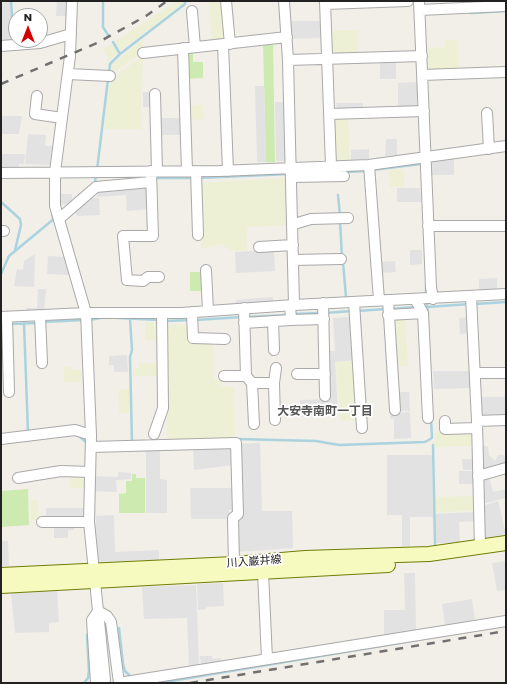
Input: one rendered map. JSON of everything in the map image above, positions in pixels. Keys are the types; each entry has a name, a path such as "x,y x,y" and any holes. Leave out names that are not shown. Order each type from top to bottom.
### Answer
{"main road":[{"name":"川入巌井線","path":"1,586 95,576 305,558 429,554 480,548 506,543"},
{"name":"川入巌井線","path":"1,575 95,576 263,572 430,563 506,552"}],"street":[{"path":"72,1 68,74 60,117 55,172 58,216 86,318 91,443 89,522 98,611 100,681"},
{"path":"226,1 228,171"},
{"path":"284,1 285,38 288,60 294,224 291,312"},
{"path":"331,166 325,2 408,1"},
{"path":"433,299 423,157 421,111 422,75 419,56 420,10 506,6"},
{"path":"192,11 195,47"},
{"path":"1,46 40,43 69,34"},
{"path":"143,53 285,38"},
{"path":"183,48 198,235"},
{"path":"288,60 419,56"},
{"path":"422,75 506,72"},
{"path":"68,74 109,77"},
{"path":"155,94 152,176 153,236 123,236 126,280 143,281 148,277 159,277"},
{"path":"36,96 35,114 60,117"},
{"path":"329,114 421,111"},
{"path":"487,113 488,149"},
{"path":"292,173 331,166 369,169 423,157 506,146"},
{"path":"369,169 386,306 395,410"},
{"path":"1,173 97,171 152,176 228,171 344,176"},
{"path":"58,216 96,187 152,176"},
{"path":"294,224 311,219 348,218"},
{"path":"428,226 506,226"},
{"path":"259,247 293,246"},
{"path":"293,260 341,259"},
{"path":"206,270 208,311"},
{"path":"244,316 291,312 324,312 386,306 419,306 433,299 471,302 506,294"},
{"path":"471,302 477,425 480,548"},
{"path":"386,306 419,306"},
{"path":"419,306 428,418"},
{"path":"354,308 362,428"},
{"path":"9,392 5,321 86,318 193,317 208,311 273,321 291,312 324,312"},
{"path":"324,312 326,351 324,354 325,396"},
{"path":"244,316 254,424"},
{"path":"193,317 193,338 225,338"},
{"path":"154,434 163,408 162,318"},
{"path":"40,320 42,363"},
{"path":"273,321 274,350"},
{"path":"275,420 274,383 276,368"},
{"path":"475,373 506,373"},
{"path":"297,374 324,374"},
{"path":"224,376 274,383"},
{"path":"445,420 445,429 506,420"},
{"path":"1,439 75,430 91,443 236,443 238,514 233,518 234,564"},
{"path":"478,476 506,468"},
{"path":"18,478 61,471 90,472"},
{"path":"42,522 89,522"},
{"path":"263,572 267,659"},
{"path":"98,611 107,616 111,622 119,683 506,621"}],"green space":[{"path":"177,1 183,1 183,4 120,51 115,41"},
{"path":"209,1 223,1 226,40 212,41"},
{"path":"358,30 358,54 333,55 330,51 330,31"},
{"path":"143,39 143,52 111,74 111,65"},
{"path":"445,40 458,40 459,71 431,72 427,67 426,48 445,47"},
{"path":"273,41 275,162 266,162 263,42"},
{"path":"112,44 118,53 109,61 103,49"},
{"path":"193,50 193,62 203,62 203,78 186,79 188,51"},
{"path":"143,56 141,129 104,129 109,80"},
{"path":"188,105 203,105 204,119 188,120"},
{"path":"336,117 348,117 350,161 337,161 334,157 333,120"},
{"path":"401,168 402,171 404,171 404,187 390,187 389,170"},
{"path":"288,178 289,225 247,227 247,250 232,251 221,244 202,249 199,183"},
{"path":"190,272 205,272 206,291 190,291"},
{"path":"392,317 405,317 408,366 395,367 396,344 393,342"},
{"path":"145,322 158,323 158,341 145,340"},
{"path":"165,324 185,325 185,328 190,328 191,343 213,342 214,380 221,380 222,387 234,387 235,436 231,440 167,439"},
{"path":"354,361 358,420 340,421 336,362"},
{"path":"139,363 159,363 160,376 133,376 133,369 139,368"},
{"path":"64,367 70,367 71,370 81,370 82,382 64,382"},
{"path":"129,389 129,413 119,413 118,390"},
{"path":"473,431 473,446 434,447 435,432"},
{"path":"70,474 87,474 87,488 70,488"},
{"path":"132,474 136,474 136,478 145,478 145,513 119,513 119,494 126,493 126,481 132,481"},
{"path":"28,489 29,525 1,527 1,491"},
{"path":"475,496 475,511 435,512 435,497"},
{"path":"31,500 38,500 39,520 31,520"}],"shaded area":[{"path":"57,1 67,1 67,16 56,16"},
{"path":"10,2 11,8 8,8 8,43 1,44 1,3"},
{"path":"288,21 322,21 323,38 288,39"},
{"path":"396,60 396,79 380,79 380,61"},
{"path":"417,82 417,106 398,108 398,83"},
{"path":"255,86 264,86 266,162 257,162"},
{"path":"143,92 154,92 154,107 143,107"},
{"path":"275,102 284,102 286,161 276,161"},
{"path":"336,103 363,103 363,110 337,110"},
{"path":"1,116 22,116 19,134 1,134"},
{"path":"158,118 183,118 183,135 158,135"},
{"path":"28,134 46,135 45,146 52,146 50,165 25,164"},
{"path":"386,139 397,139 397,155 385,156"},
{"path":"369,149 369,159 351,160 351,150"},
{"path":"1,154 25,154 24,164 19,164 19,168 1,168"},
{"path":"454,158 454,175 430,175 430,162 433,160"},
{"path":"147,186 149,209 127,211 126,195 97,197 97,190"},
{"path":"397,188 420,188 421,202 397,202"},
{"path":"58,194 72,194 72,201 68,204 58,205"},
{"path":"91,198 99,198 100,215 77,216 75,210"},
{"path":"274,250 275,271 236,273 235,252"},
{"path":"410,250 422,250 422,264 410,265"},
{"path":"35,254 34,287 14,286 17,269 23,270 24,261"},
{"path":"48,256 66,257 71,275 47,274"},
{"path":"395,261 396,272 380,273 379,262"},
{"path":"497,278 497,290 479,291 479,279"},
{"path":"38,289 46,289 44,312 26,312 26,308 37,308"},
{"path":"273,297 273,303 236,305 236,300"},
{"path":"351,317 354,360 335,362 338,410 321,411 320,416 300,417 300,400 329,399 328,354 330,351 335,351 333,318"},
{"path":"469,317 469,333 460,334 459,318"},
{"path":"127,355 128,372 114,372 114,365 109,365 109,356"},
{"path":"433,371 470,371 471,388 434,389"},
{"path":"397,392 409,392 410,411 398,411"},
{"path":"479,397 506,397 506,417 483,417 479,413"},
{"path":"410,412 411,438 394,439 394,419 390,418 390,413"},
{"path":"260,443 262,511 292,511 293,548 237,552 236,518 240,444"},
{"path":"193,445 232,445 233,465 194,470"},
{"path":"146,446 160,446 160,479 167,480 167,513 146,513"},
{"path":"480,446 488,446 489,455 495,461 498,455 506,455 506,465 484,471 480,467"},
{"path":"387,455 432,455 433,517 410,517 410,546 402,546 402,515 387,515"},
{"path":"462,459 474,459 474,470 463,470"},
{"path":"459,471 474,471 474,484 459,484"},
{"path":"118,472 131,473 131,479 116,480 117,492 92,491 92,476 118,477"},
{"path":"489,476 493,492 506,489 506,498 482,504 481,481 484,477"},
{"path":"190,488 235,488 235,510 229,510 229,519 191,519"},
{"path":"498,501 506,534 484,538 482,506"},
{"path":"46,508 87,508 87,521 46,521"},
{"path":"475,512 476,521 459,522 460,543 436,543 435,514"},
{"path":"114,515 115,552 159,550 159,560 97,562 94,524 96,524 96,516"},
{"path":"54,524 74,524 74,530 68,530 68,538 54,538"},
{"path":"1,541 8,541 9,566 1,566"},
{"path":"506,561 506,590 497,591 492,563"},
{"path":"404,573 415,573 416,630 384,636 384,610 405,610"},
{"path":"223,583 224,606 207,607 206,609 198,610 197,584"},
{"path":"196,585 199,665 189,667 187,618 144,619 142,587"},
{"path":"57,591 59,622 49,623 49,632 15,633 11,593"},
{"path":"472,599 475,620 445,625 442,604"},
{"path":"200,656 212,656 213,659 221,658 221,662 201,664"}],"waterway":[{"path":"11,1 12,8"},
{"path":"103,1 103,27 108,35"},
{"path":"109,74 110,64 120,54 185,4 185,1"},
{"path":"471,13 506,11"},
{"path":"113,42 120,54"},
{"path":"97,170 108,79"},
{"path":"372,170 421,164"},
{"path":"344,172 367,171"},
{"path":"95,182 96,174"},
{"path":"198,178 289,174"},
{"path":"154,178 193,178"},
{"path":"338,195 340,216"},
{"path":"1,202 20,219 21,225 15,250"},
{"path":"52,210 53,220"},
{"path":"1,274 9,256 55,218"},
{"path":"340,221 342,257"},
{"path":"343,262 346,297"},
{"path":"426,285 426,292"},
{"path":"475,304 506,302"},
{"path":"427,303 428,315"},
{"path":"427,307 470,304"},
{"path":"391,309 416,307"},
{"path":"357,311 386,309"},
{"path":"325,313 352,311"},
{"path":"293,314 320,313"},
{"path":"247,317 288,315"},
{"path":"89,320 106,317"},
{"path":"195,320 242,317"},
{"path":"117,318 160,320"},
{"path":"130,319 132,350 130,357 132,442"},
{"path":"43,322 84,320"},
{"path":"165,321 190,320"},
{"path":"24,323 28,433"},
{"path":"9,324 38,323"},
{"path":"237,439 316,441 339,445 425,442 432,438 431,418"},
{"path":"78,435 88,444"},
{"path":"433,445 435,544"},
{"path":"119,628 123,664 125,671 131,677"},
{"path":"84,683 88,678 89,671 87,635"},
{"path":"159,683 423,639"}],"railway":[{"path":"1,84 97,43 146,16 167,1"},
{"path":"190,683 506,631"}],"district":[{"name":"大安寺南町一丁目","path":"325,412"}]}
